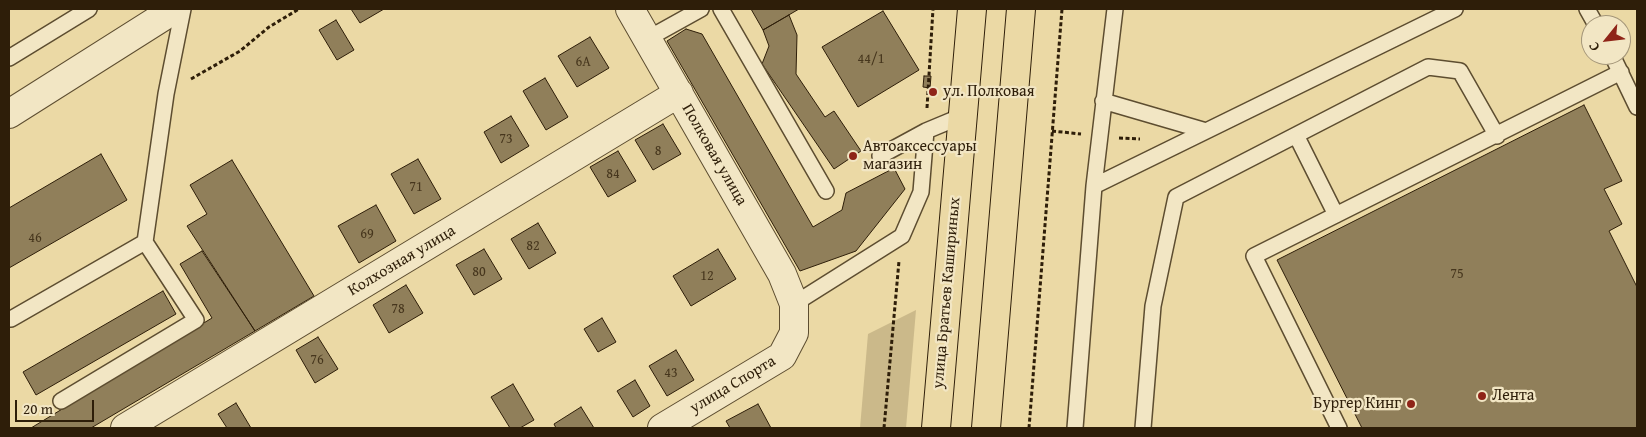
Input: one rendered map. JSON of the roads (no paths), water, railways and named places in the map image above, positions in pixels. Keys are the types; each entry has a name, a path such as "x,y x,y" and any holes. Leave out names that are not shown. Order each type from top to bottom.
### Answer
{"main road":[{"name":"улица Братьев Кашириных","path":"936,428 972,9"},
{"path":"986,428 1021,9"}],"street":[{"path":"9,114 147,16 175,9"},
{"name":"Полковая улица","path":"630,9 782,274 794,304"},
{"name":"Колхозная улица","path":"125,428 678,93"},
{"name":"улица Спорта","path":"662,428 782,356 794,333 794,304"}],"lane":[{"path":"9,58 89,9"},
{"path":"61,401 196,320 145,242 166,94 183,9"},
{"path":"648,39 701,9"},
{"path":"721,9 826,191"},
{"path":"1075,428 1094,186 1115,9"},
{"path":"1094,186 1455,9"},
{"path":"1617,65 1637,107"},
{"path":"1143,428 1153,306 1176,197 1428,67 1460,71 1497,136"},
{"path":"1339,428 1254,256 1497,136 1621,72"},
{"path":"1103,100 1206,131"},
{"path":"880,156 926,131 962,116"},
{"path":"794,304 902,236 921,192 926,131"},
{"path":"1296,135 1336,215"},
{"path":"11,319 145,242"}],"place":[{"name":"ул. Полковая","path":"933,92"},
{"name":"Автоаксессуары магазин","path":"853,156"},
{"name":"Лента","path":"1482,396"},
{"name":"Бургер Кинг","path":"1411,404"}]}
